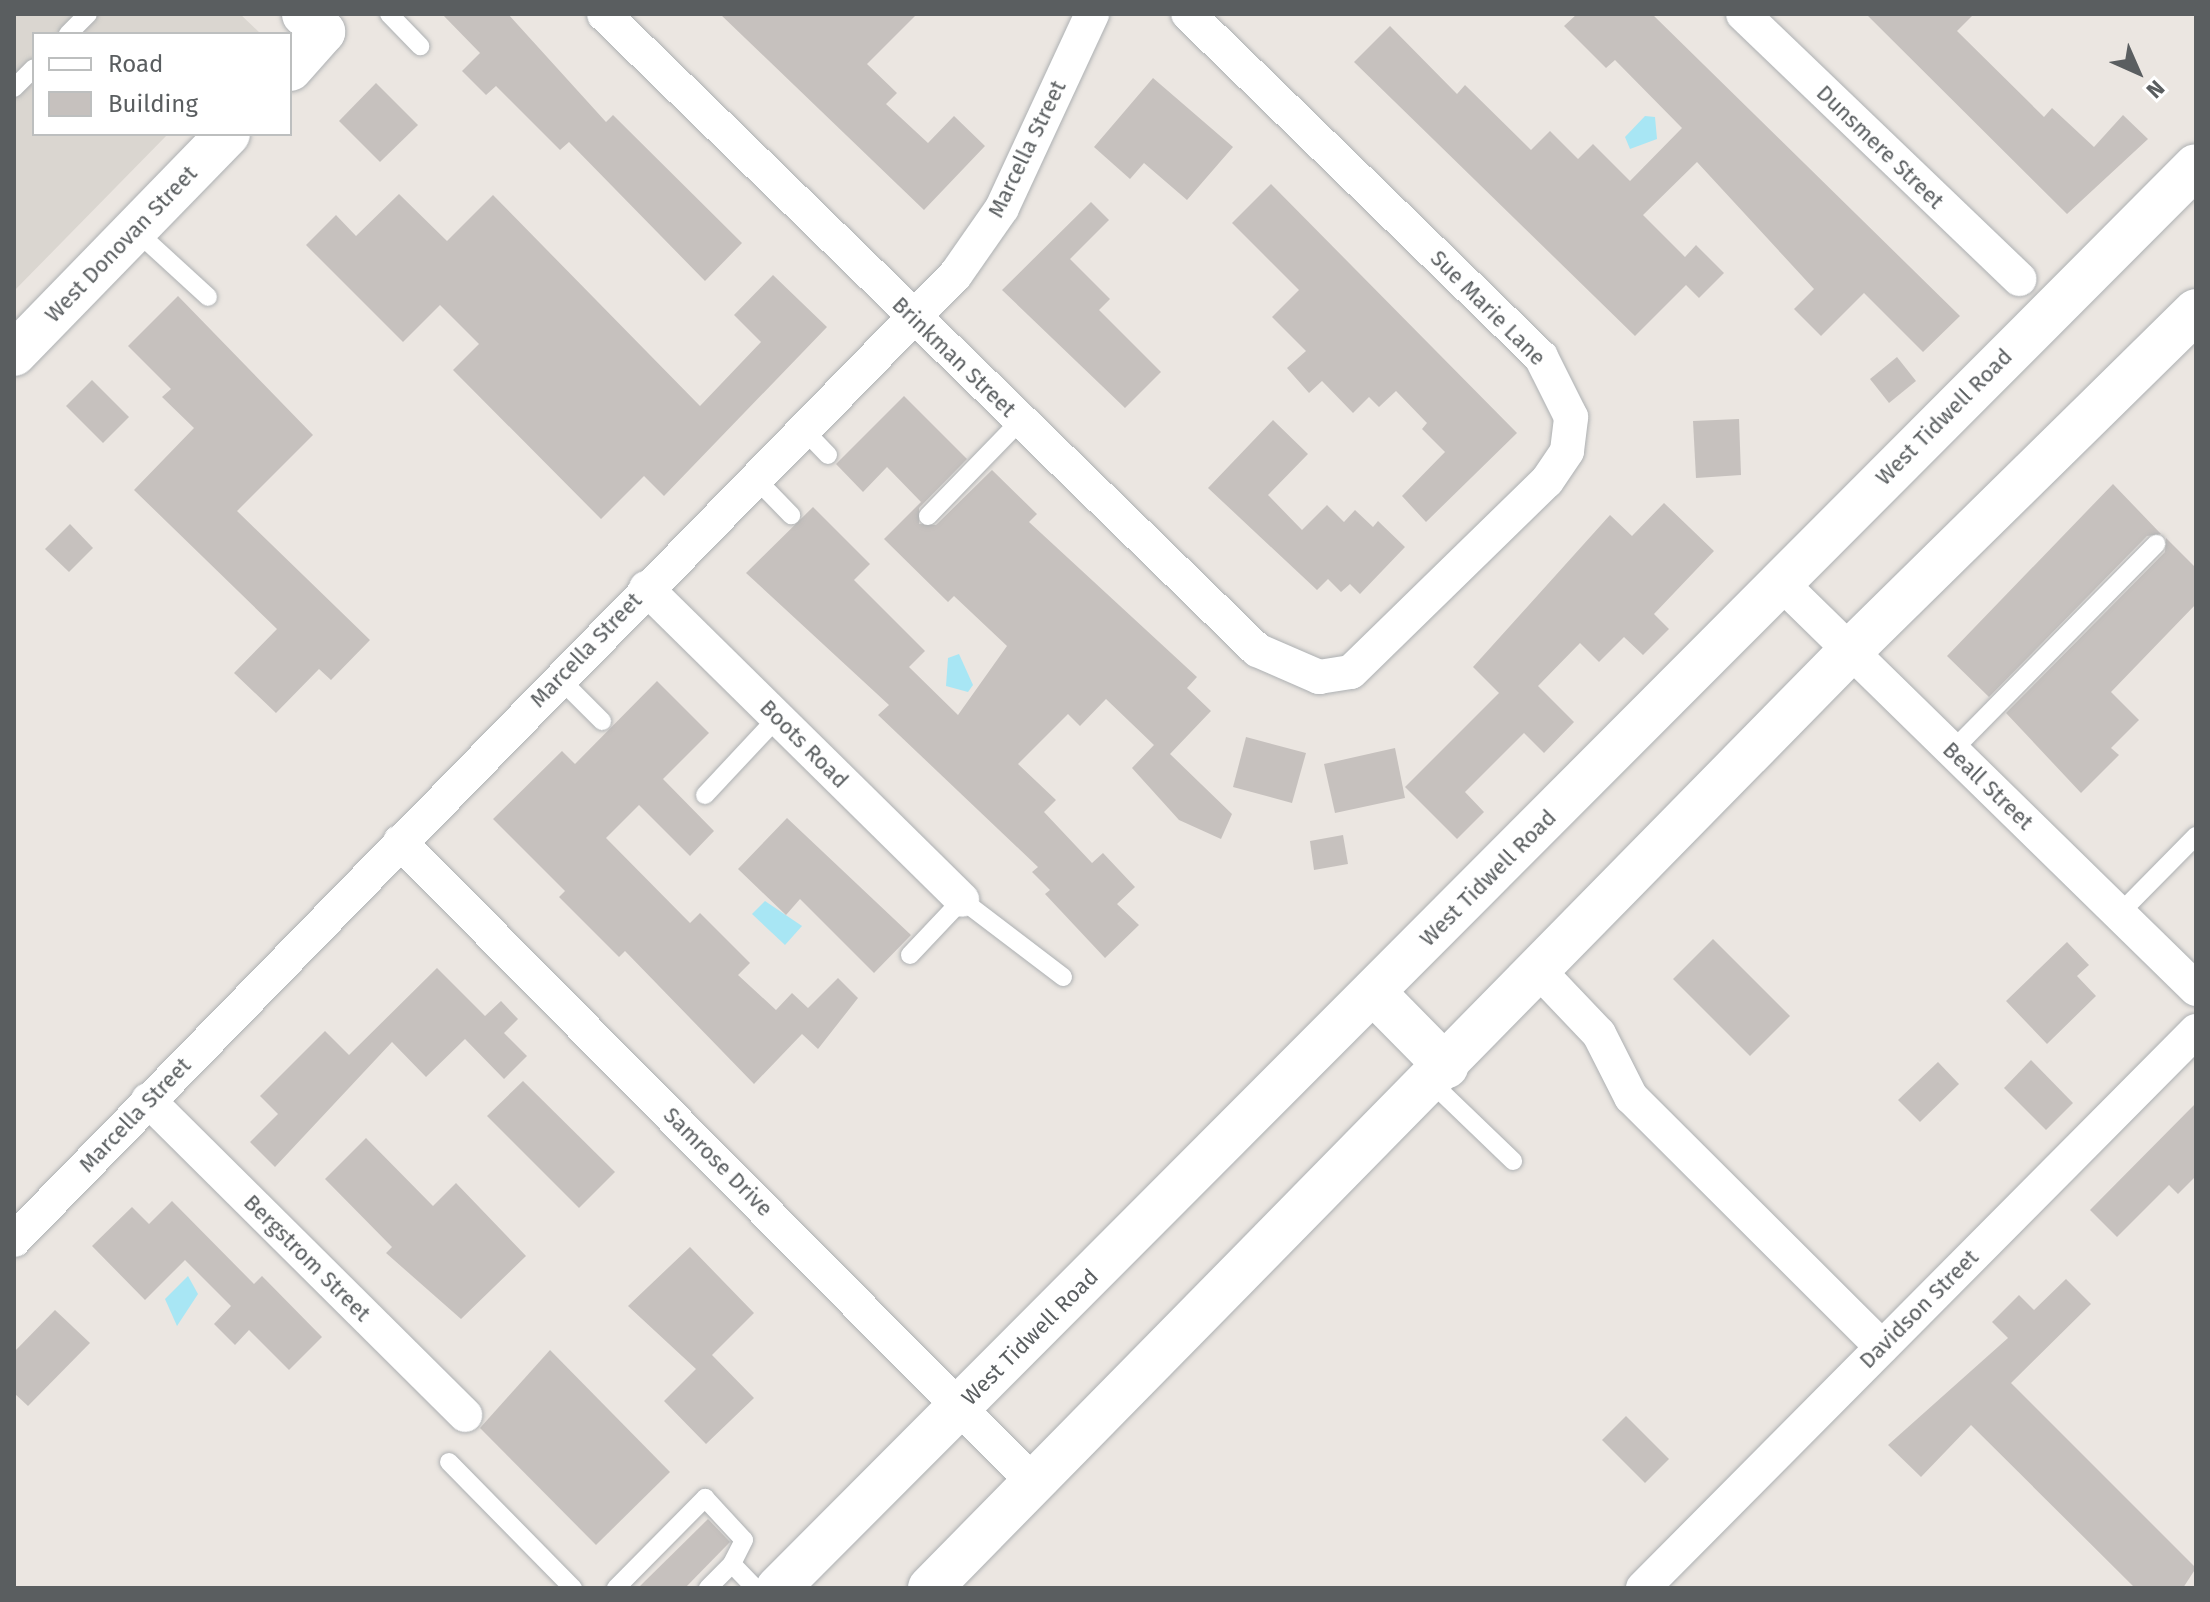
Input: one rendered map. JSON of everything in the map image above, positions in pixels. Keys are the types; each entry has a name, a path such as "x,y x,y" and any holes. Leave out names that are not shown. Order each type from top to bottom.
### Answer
{"main road":[{"path":"292,66 324,20"},
{"name":"West Donovan Street","path":"14,354 226,136"},
{"name":"West Tidwell Road","path":"778,1588 2196,166"},
{"path":"930,1588 1439,1074 1850,651 2196,311"},
{"path":"1374,993 1439,1074"}],"street":[{"name":"Brinkman Street","path":"604,14 1257,650 1319,677"},
{"name":"Marcella Street","path":"14,1240 646,588 956,274 1002,208 1092,14"},
{"name":"Sue Marie Lane","path":"1188,14 1541,357 1571,417 1567,451 1536,492 1380,651 1351,672 1319,677"},
{"name":"Dunsmere Street","path":"1743,14 2019,279"},
{"name":"Beall Street","path":"1780,582 2196,989"},
{"name":"Boots Road","path":"646,588 962,900"},
{"name":"Samrose Drive","path":"400,842 1035,1484"},
{"path":"1539,971 1599,1034 1631,1097 1882,1347"},
{"name":"Davidson Street","path":"1643,1588 2196,1031"},
{"name":"Bergstrom Street","path":"148,1100 465,1415"}],"lane":[{"path":"70,32 88,14"},
{"path":"389,14 420,46"},
{"path":"14,88 32,70"},
{"path":"135,230 208,297"},
{"path":"928,516 1020,421"},
{"path":"803,429 828,455"},
{"path":"755,478 791,515"},
{"path":"1952,751 2156,544"},
{"path":"559,678 602,721"},
{"path":"705,795 777,718"},
{"path":"2119,914 2196,836"},
{"path":"910,955 962,900 1063,977"},
{"path":"1439,1074 1513,1161"},
{"path":"449,1462 573,1588"},
{"path":"616,1588 705,1498 744,1540 732,1564 708,1588"},
{"path":"732,1564 755,1588"}],"shaded area":[{"path":"14,14 240,14 259,32 32,32 32,136 166,136 14,291"}],"water":[{"path":"1645,116 1655,117 1657,139 1630,149 1625,137"},
{"path":"959,654 973,685 968,692 946,686 948,658"},
{"path":"765,901 802,926 785,945 752,914"},
{"path":"188,1276 198,1294 177,1326 165,1299"}],"building":[{"path":"442,14 508,14 606,122 613,115 742,243 705,281 569,142 560,150 496,86 486,95 462,71 480,53"},
{"path":"720,14 917,14 867,64 897,93 886,104 928,143 954,116 985,146 924,210"},
{"path":"1577,14 1652,14 1960,316 1923,352 1864,293 1821,336 1794,309 1814,289 1697,162 1643,215 1685,257 1696,245 1724,273 1699,298 1686,285 1635,336 1354,62 1390,26 1457,94 1465,85 1531,150 1550,131 1578,159 1593,144 1630,181 1682,128 1615,60 1606,68 1564,26"},
{"path":"1866,14 1974,14 1957,31 2044,117 2052,108 2094,147 2123,115 2148,139 2067,214"},
{"path":"1153,78 1233,147 1187,200 1144,163 1130,179 1094,147"},
{"path":"376,83 418,125 380,162 339,121"},
{"path":"1271,184 1517,433 1426,522 1402,496 1445,452 1422,429 1427,423 1396,391 1379,407 1369,397 1353,413 1322,381 1309,393 1287,368 1306,351 1272,317 1299,290 1232,223"},
{"path":"399,194 447,241 493,195 700,406 761,342 734,315 773,275 827,327 664,496 644,476 601,519 453,370 479,344 440,305 403,342 306,245 336,215 356,236"},
{"path":"1091,202 1109,220 1070,259 1110,299 1099,310 1161,372 1125,408 1002,290"},
{"path":"178,296 313,435 237,511 370,640 331,680 319,669 276,713 234,673 277,629 134,490 194,428 162,397 171,389 128,346"},
{"path":"1897,357 1916,381 1889,403 1870,379"},
{"path":"92,380 129,417 103,443 66,406"},
{"path":"904,396 967,459 919,508 919,524 936,525 992,470 1037,514 1029,522 1197,677 1187,688 1211,711 1170,754 1232,814 1221,839 1179,820 1132,768 1154,745 1106,699 1080,726 1068,714 1018,764 1056,800 1044,812 1092,863 1103,853 1135,887 1117,904 1139,925 1105,958 1045,894 1050,890 1032,872 1038,867 878,715 889,705 746,573 813,507 870,564 854,580 925,651 909,667 958,715 1007,646 954,596 948,602 884,539 921,502 887,467 863,492 836,464"},
{"path":"1739,419 1741,475 1696,478 1693,421"},
{"path":"1273,420 1308,454 1268,495 1302,530 1327,505 1344,522 1355,510 1373,527 1378,521 1405,547 1360,594 1350,584 1341,592 1328,579 1317,590 1208,488"},
{"path":"2113,484 2161,534 2147,536 1989,697 1947,656"},
{"path":"1664,503 1714,551 1654,614 1669,629 1643,655 1624,637 1599,662 1580,643 1538,686 1574,722 1544,753 1524,733 1465,792 1484,812 1457,839 1405,787 1499,693 1473,667 1610,515 1632,536"},
{"path":"70,524 93,548 69,572 45,549"},
{"path":"2166,538 2196,568 2196,604 2111,692 2139,720 2111,748 2119,755 2081,793 2006,713 2165,552"},
{"path":"657,681 709,733 663,779 714,831 690,856 639,805 606,838 690,923 700,913 750,963 738,975 776,1010 792,993 808,1008 838,978 858,998 818,1049 802,1034 754,1084 625,951 619,957 559,897 565,891 493,819 562,751 575,764"},
{"path":"1246,737 1306,753 1292,803 1233,787"},
{"path":"1395,748 1405,798 1335,813 1324,764"},
{"path":"787,818 911,935 874,973 800,899 786,915 738,869"},
{"path":"1343,835 1348,864 1314,870 1310,841"},
{"path":"1713,939 1790,1016 1750,1056 1673,979"},
{"path":"2067,942 2089,965 2077,976 2096,996 2047,1044 2006,1001"},
{"path":"437,968 485,1016 501,1001 518,1019 504,1033 527,1056 504,1079 465,1039 426,1077 392,1042 275,1167 250,1142 278,1114 260,1096 325,1031 349,1055"},
{"path":"2031,1060 2073,1103 2046,1130 2004,1088"},
{"path":"1938,1062 1959,1084 1920,1122 1898,1100"},
{"path":"523,1081 615,1172 579,1208 487,1116"},
{"path":"2196,1103 2196,1176 2178,1194 2169,1185 2117,1237 2090,1210"},
{"path":"366,1138 433,1206 456,1183 526,1256 461,1319 386,1253 392,1247 325,1179"},
{"path":"172,1201 254,1284 262,1276 322,1337 289,1370 249,1330 235,1345 214,1324 231,1306 185,1260 145,1300 92,1246 132,1207 149,1224"},
{"path":"690,1247 754,1313 712,1355 754,1398 706,1444 664,1401 696,1369 628,1306"},
{"path":"2066,1279 2091,1304 2011,1383 2196,1568 2183,1588 2135,1588 1971,1425 1921,1477 1888,1445 2008,1338 1992,1322 2019,1295 2034,1310"},
{"path":"55,1310 90,1343 28,1406 14,1393 14,1352"},
{"path":"550,1350 670,1472 596,1545 480,1428"},
{"path":"1626,1416 1669,1459 1645,1483 1602,1440"},
{"path":"708,1519 730,1542 685,1588 638,1588"}]}
